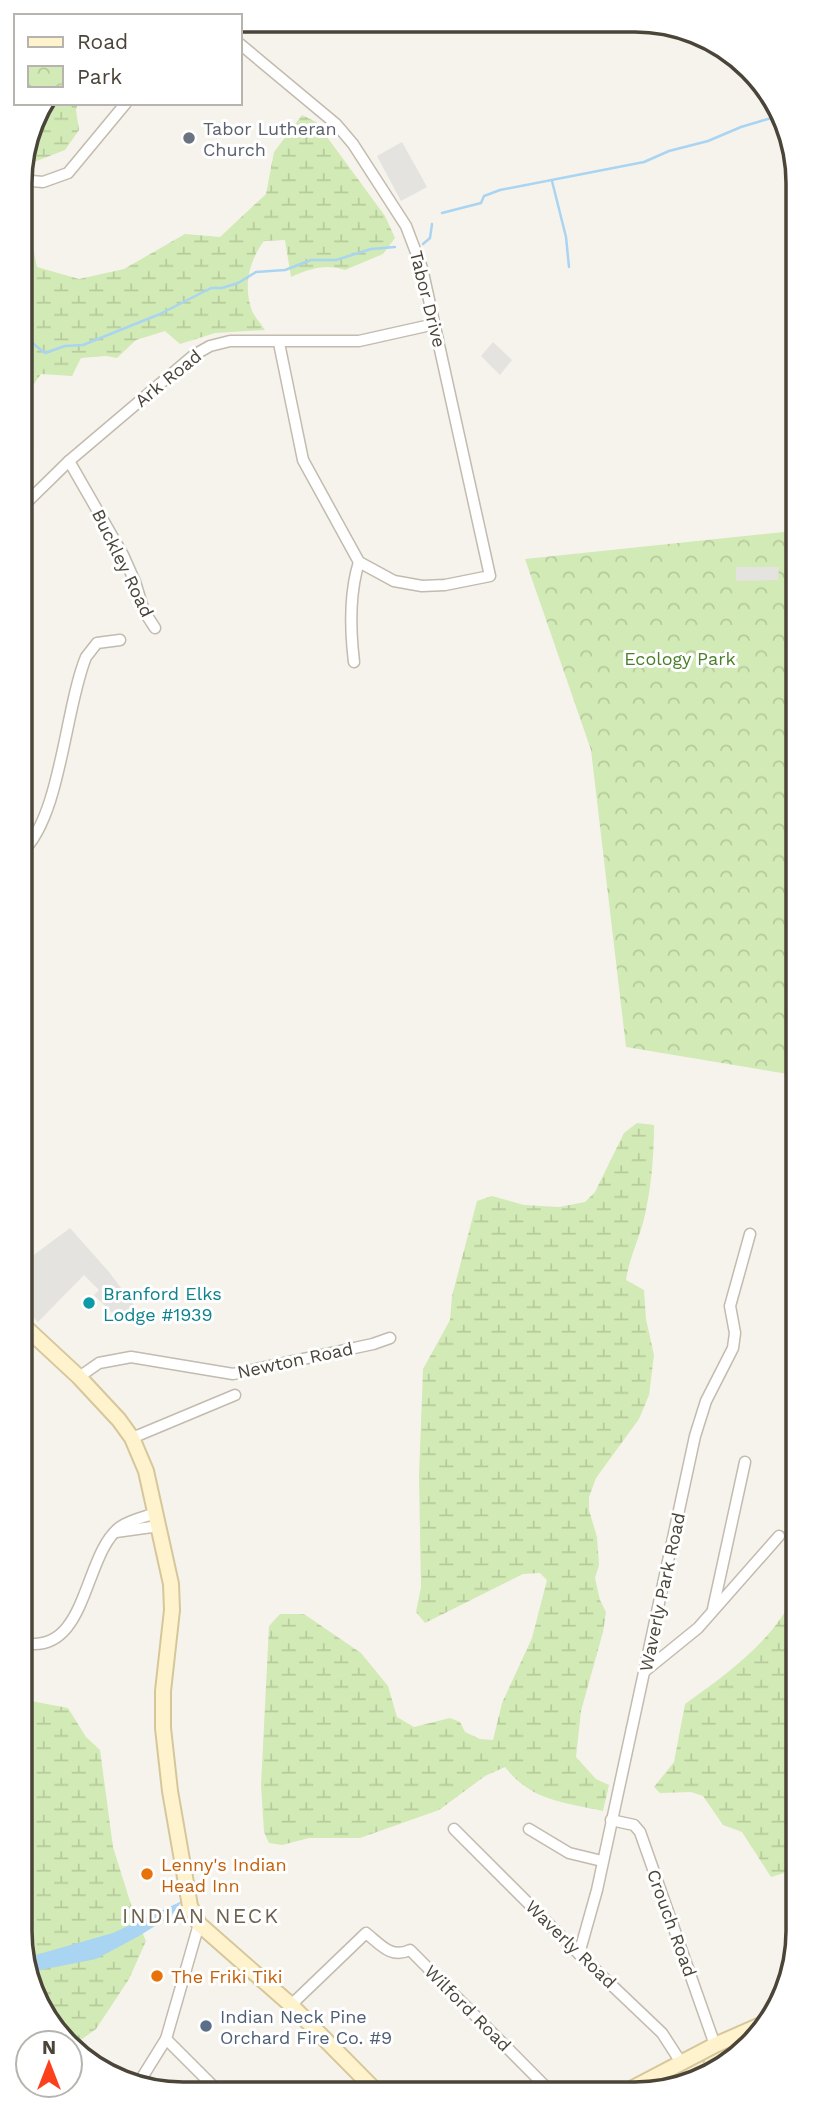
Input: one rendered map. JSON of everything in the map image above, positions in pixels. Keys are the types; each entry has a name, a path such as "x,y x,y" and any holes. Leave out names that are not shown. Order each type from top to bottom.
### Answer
{"main road":[{"path":"32,1333 79,1377 119,1420 132,1438 146,1471 171,1584 172,1610 163,1691 163,1728 170,1791 188,1900 199,1924 291,2005 368,2082"},
{"path":"648,2081 747,2031"}],"street":[{"name":"Tabor Drive","path":"242,46 336,124 371,170 406,226 419,256 490,576 445,585 422,586 394,581 359,562"},
{"path":"32,181 43,182 68,173 124,105"},
{"name":"Ark Road","path":"32,497 69,461 205,348 230,341 359,341 435,324"},
{"path":"279,343 303,460 359,562 353,581 351,632 354,662"},
{"name":"Buckley Road","path":"69,461 123,555 144,611 155,628"},
{"path":"32,839 47,808 86,657 97,643 120,640"},
{"name":"Waverly Park Road","path":"579,1954 597,1889 695,1436 706,1401 733,1348 735,1333 730,1306 750,1234"},
{"name":"Newton Road","path":"79,1377 99,1363 131,1357 233,1374 390,1338"},
{"path":"132,1438 235,1395"},
{"path":"713,1609 745,1462"},
{"path":"32,1644 39,1645 56,1637 75,1616 107,1541 116,1532 132,1521 157,1520"},
{"path":"645,1671 698,1628 779,1536"},
{"name":"Crouch Road","path":"611,1820 634,1825 640,1832 715,2045"},
{"name":"Waverly Road","path":"454,1829 662,2033 681,2064"},
{"path":"529,1829 569,1853 602,1861"},
{"path":"143,2076 166,2039 199,1924"},
{"name":"Wilford Road","path":"291,2005 366,1933 391,1954 410,1950 541,2082"},
{"path":"166,2039 209,2082"}],"green space":[{"path":"53,105 77,105 79,130 65,150 34,162 43,125"},
{"path":"302,115 316,122 385,216 395,238 383,254 345,270 317,268 291,277 285,240 264,241 251,265 248,292 252,311 265,330 215,333 180,344 165,331 136,340 117,358 81,358 72,376 41,374 32,387 32,246 37,267 79,279 124,269 185,234 220,237 266,194 274,152"},
{"name":"Ecology Park","path":"786,532 785,1073 626,1047 591,750 525,559"},
{"path":"637,1123 654,1125 653,1162 646,1211 626,1280 644,1290 646,1319 654,1355 649,1395 639,1419 596,1478 589,1497 589,1510 597,1537 599,1565 595,1578 606,1612 581,1711 576,1757 596,1779 609,1785 603,1811 561,1802 537,1793 526,1787 505,1767 485,1776 439,1810 360,1838 309,1838 282,1845 269,1843 264,1832 261,1785 269,1626 280,1614 304,1614 361,1653 388,1686 397,1717 414,1727 450,1718 460,1722 465,1732 480,1739 493,1740 502,1703 532,1638 547,1580 540,1573 523,1574 425,1623 416,1612 421,1587 419,1477 423,1369 450,1320 452,1296 477,1201 492,1196 524,1205 559,1207 585,1202 595,1192 624,1133"},
{"path":"785,1612 785,1873 771,1877 742,1832 723,1825 703,1796 691,1792 660,1793 654,1787 674,1762 685,1704 748,1655"},
{"path":"32,1701 68,1708 86,1737 100,1750 113,1847 133,1911 146,1941 129,1979 96,2029 84,2038 84,2029 68,2029 43,1988 33,1950 32,1931"}],"sand":[{"path":"729,2048 701,2066 678,2075 687,2067"}],"shaded area":[{"path":"402,142 427,187 401,201 377,156"},
{"path":"493,342 512,360 500,375 481,356"},
{"path":"736,567 779,567 778,580 736,581"},
{"path":"70,1228 134,1305 121,1322 94,1295 99,1290 84,1275 38,1322 32,1316 32,1256"}],"water":[{"path":"182,1901 171,1916 96,1959 37,1971 34,1955 113,1933"}],"waterway":[{"path":"442,213 481,203 484,196 500,190 644,162 669,151 708,141 771,118"},
{"path":"552,181 566,237 569,267"},
{"path":"423,244 430,238 432,224"},
{"path":"32,343 45,353 65,346 83,345 160,314 211,288 238,283 256,272 285,270 311,260 336,260 371,249 395,247"}],"place":[{"name":"Tabor Lutheran Church","path":"189,138"},
{"name":"Branford Elks Lodge #1939","path":"89,1303"},
{"name":"Lenny's Indian Head Inn","path":"147,1874"},
{"name":"The Friki Tiki","path":"157,1976"},
{"name":"Indian Neck Pine Orchard Fire Co. #9","path":"206,2026"}],"district":[{"name":"INDIAN NECK","path":"201,1915"}]}
